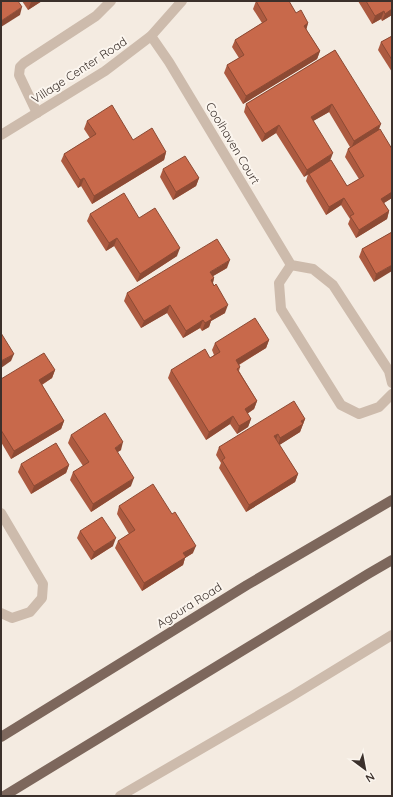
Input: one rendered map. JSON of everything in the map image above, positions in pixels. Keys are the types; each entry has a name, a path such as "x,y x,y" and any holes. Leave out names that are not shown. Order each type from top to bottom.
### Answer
{"main road":[{"name":"Agoura Road","path":"1,737 247,585 392,500"},
{"path":"4,796 392,560"}],"street":[{"path":"37,113 19,75 20,67 96,16 111,1"},
{"name":"Village Center Road","path":"1,135 105,71 151,36 182,1"},
{"name":"Coolhaven Court","path":"151,36 169,62 291,265"},
{"path":"392,384 389,371 333,286 313,269 291,265 279,283 281,309 341,405 359,414 379,407 392,394"},
{"path":"1,513 43,584 42,598 30,612 12,618 1,613"},
{"path":"120,796 292,696 392,635"}],"building":[{"path":"1,1 18,1 22,7 1,21"},
{"path":"256,1 289,1 296,13 301,10 308,23 304,26 320,51 246,96 227,65 244,55 235,40 267,20"},
{"path":"366,1 392,1 392,9 385,14 384,11 375,16"},
{"path":"392,36 392,60 381,42"},
{"path":"335,50 381,124 354,141 332,104 311,117 333,153 307,170 279,125 265,134 246,104"},
{"path":"112,105 133,140 152,128 166,152 94,196 84,178 80,180 64,154 96,134 87,121"},
{"path":"380,129 392,149 392,192 381,199 389,211 359,230 350,216 354,214 344,198 329,207 309,174 331,160 347,186 364,176 348,149"},
{"path":"185,156 199,178 176,192 163,169"},
{"path":"124,193 139,218 155,208 180,248 140,274 117,238 109,243 90,214"},
{"path":"392,232 392,265 376,274 362,249"},
{"path":"217,239 230,260 210,272 214,278 211,280 214,286 216,284 228,305 210,316 212,319 205,323 203,320 186,331 170,305 144,321 127,293"},
{"path":"255,318 269,340 236,360 240,367 237,369 257,401 245,409 251,419 239,426 233,416 209,432 171,370 205,349 210,358 220,352 215,343"},
{"path":"1,333 14,354 1,361"},
{"path":"44,353 55,370 39,380 64,421 14,451 1,430 1,379"},
{"path":"294,401 305,419 301,421 303,424 280,438 278,434 274,436 298,474 249,505 222,460 225,458 219,447"},
{"path":"105,413 123,442 115,448 134,478 93,504 73,472 89,462 71,435"},
{"path":"56,443 69,465 34,486 21,464"},
{"path":"153,484 172,514 175,512 196,546 183,553 186,557 144,583 118,541 135,530 119,506"},
{"path":"102,517 116,538 94,552 80,531"}]}
